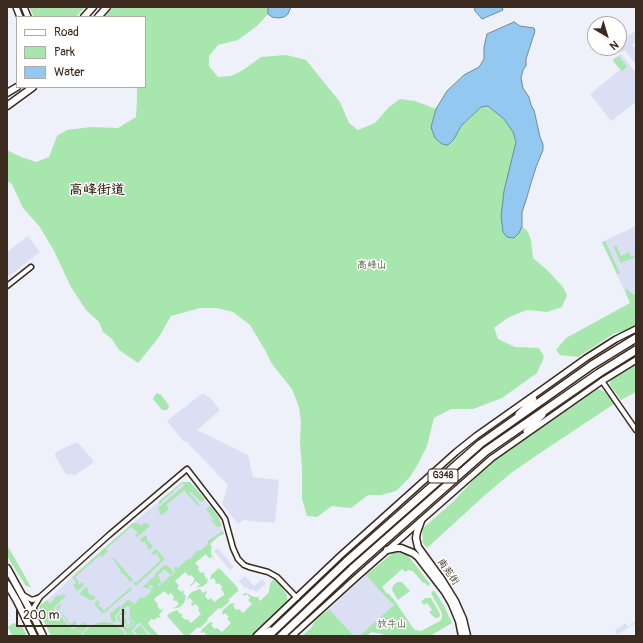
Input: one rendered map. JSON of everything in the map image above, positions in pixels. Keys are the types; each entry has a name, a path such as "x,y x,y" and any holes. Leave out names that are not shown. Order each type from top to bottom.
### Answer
{"highway":[{"name":"G348","path":"268,636 346,562 480,444 592,365 636,338"},
{"name":"G348","path":"281,636 352,569 486,451 598,373 636,350"}],"main road":[{"path":"85,16 93,7"},
{"path":"99,16 107,7"},
{"path":"7,106 27,90"},
{"name":"南苑街","path":"421,521 416,532 418,547 456,602 463,619 467,636"},
{"path":"387,550 401,548 413,552 418,557 445,592 452,604 459,621 462,636"},
{"path":"7,568 34,616 43,636"},
{"path":"7,584 34,636"}],"street":[{"path":"8,92 16,83"},
{"path":"7,286 31,267"},
{"path":"256,636 340,556 456,452 476,436 576,365 616,339 636,329"},
{"path":"616,339 636,333"},
{"path":"291,636 492,458 602,381 636,360"},
{"path":"602,381 636,430"},
{"path":"503,428 544,388"},
{"path":"515,442 554,405"},
{"path":"22,595 32,600 40,597 109,535 187,469 225,519 233,548 238,559 244,565 268,572 277,577 297,598"},
{"path":"34,616 34,607 40,597"},
{"path":"262,636 286,619"}],"shaded area":[{"path":"636,32 636,42 632,45 636,49 636,65 627,53 627,37"},
{"path":"618,56 623,56 636,73 636,102 611,121 590,94 620,70 612,60"},
{"path":"636,226 636,300 630,303 602,242"},
{"path":"28,236 40,252 9,276 7,273 7,252"},
{"path":"203,393 212,400 220,410 197,430 248,455 253,477 279,480 275,523 243,520 238,524 222,504 228,485 186,441 184,442 167,421"},
{"path":"77,442 93,460 93,463 75,475 66,474 55,456 56,452"},
{"path":"182,482 190,482 210,506 218,516 223,532 132,614 152,636 64,636 47,600 114,539"},
{"path":"218,548 234,567 230,570 214,551"},
{"path":"366,575 394,605 359,636 354,636 329,609"},
{"path":"245,576 254,586 262,579 266,584 256,592 252,589 250,590 247,587 245,588 239,581"},
{"path":"635,622 636,623 615,636 617,634 615,630 625,623 628,627"}],"green space":[{"path":"29,7 85,7 77,16 34,16"},
{"name":"高峰山","path":"114,7 268,7 268,14 257,26 238,40 218,45 209,56 209,66 218,77 231,76 243,70 261,57 286,55 306,60 340,102 349,123 358,130 375,123 389,107 400,99 415,101 436,109 431,127 454,139 461,126 481,107 488,106 504,119 513,132 516,142 519,233 522,226 528,232 531,240 533,258 563,287 567,295 562,307 547,312 527,310 509,317 494,328 498,339 515,347 539,348 544,357 537,373 502,398 473,409 451,409 434,418 427,446 419,462 410,477 396,491 381,495 368,495 351,508 332,506 317,517 307,516 302,499 300,442 301,423 299,407 292,389 272,364 250,325 233,312 217,308 200,308 171,316 159,337 138,363 119,350 112,339 103,332 99,322 86,310 71,287 54,251 40,227 23,208 12,184 7,181 7,150 36,162 49,157 57,136 67,130 91,127 118,128 136,117 137,88 146,88 146,16 105,16"},
{"path":"619,56 627,67 622,71 613,60"},
{"path":"605,241 620,273 617,274 602,242"},
{"path":"616,245 621,256 629,252 631,257 636,255 636,257 621,263 614,247"},
{"path":"627,289 632,294 636,295 636,326 628,330 615,333 578,357 560,355 556,350 566,338 630,303 625,290"},
{"path":"636,363 636,392 621,400 610,385 611,379"},
{"path":"598,389 605,392 614,404 511,473 427,548 423,543 422,529 454,501 479,474 493,461"},
{"path":"157,393 161,395 168,404 169,407 167,410 162,410 153,399"},
{"path":"182,482 190,482 205,499 201,502 191,492 189,493 199,504 198,506 184,490 166,505 169,509 161,515 158,508 185,485 182,483 160,504 158,502"},
{"path":"210,506 218,516 222,526 217,527 209,518 213,521 214,520 206,509"},
{"path":"133,523 138,523 141,526 144,523 147,523 150,526 137,537 135,535 138,532 131,527 106,549 108,551 102,557 100,555 75,577 79,582 79,585 82,582 84,585 77,591 73,585 76,582 72,577"},
{"path":"223,531 224,534 219,536 210,544 212,547 211,554 215,560 212,557 209,558 206,554 195,563 199,567 198,570 201,573 203,572 207,579 208,578 207,583 196,588 200,585 196,581 191,586 190,585 195,579 185,572 175,581 179,586 177,588 181,592 183,590 183,593 186,596 184,603 180,607 173,609 179,604 176,600 174,601 174,597 171,593 168,595 165,591 154,600 158,604 157,606 160,610 163,610 159,615 161,618 158,617 154,620 151,619 148,623 159,636 152,636 139,622 132,630 135,636 128,636 119,624 123,623 127,628 129,628 134,624 129,615 130,608 128,606 124,608 127,614 120,615 119,618 121,620 126,618 127,624 129,625 131,622 128,618 129,617 133,624 128,627 124,622 118,621 117,617 121,612 121,606 129,599 133,602 133,604 135,604 140,598 144,598 151,592 151,589 143,587 164,565 167,565 174,572 170,575 165,569 158,575 162,583 157,584 159,586 175,572 174,569 176,566 178,568 189,558 190,559 194,555 193,554 199,550 200,551 208,544 207,542","holes":["147,583 150,586 152,585 153,589 149,588"]},
{"path":"145,535 147,537 147,541 153,546 149,550 144,541 142,543 140,540"},
{"path":"7,546 31,587 26,586 7,556"},
{"path":"156,549 164,560 136,586 133,582 134,581 136,583 161,560 157,553 154,555 151,553"},
{"path":"394,552 407,554 430,584 428,586 423,583 413,571 409,570 405,572 402,569 382,587 395,601 413,628 421,631 440,621 442,618 442,613 431,593 434,590 452,623 430,636 384,636 382,634 371,632 367,636 359,636 394,605 366,575"},
{"path":"114,558 133,580 130,582 126,576 121,573 113,559"},
{"path":"220,567 219,569 237,587 238,591 228,600 230,601 221,609 219,608 200,628 198,627 188,636 185,636 167,616 177,610 183,615 181,616 185,620 187,619 191,623 201,614 196,604 192,606 191,604 193,602 190,598 187,600 192,592 200,589 203,593 206,591 205,596 208,600 211,598 214,602 224,595 221,589 222,587 219,583 215,583 216,581 213,578 210,580 211,575"},
{"path":"273,579 279,583 287,595 287,602 250,636 207,636 204,632 200,632 210,622 212,622 213,623 211,625 215,629 217,628 222,632 231,623 227,619 229,617 225,613 223,615 222,611 233,603 235,604 233,606 236,610 239,609 243,613 252,604 248,600 250,598 247,594 244,596 243,594 246,593 254,597 260,596 258,598 260,601 269,592 270,584"},
{"path":"397,582 402,582 410,591 398,600 392,590 393,586"},
{"path":"86,587 89,590 87,592 96,598 91,601 79,594"},
{"path":"131,587 132,589 104,613 102,613 94,604 98,600 100,603 98,605 99,607 100,606 104,611"},
{"path":"63,594 67,595 55,606 54,610 72,629 84,622 86,623 87,627 80,636 51,636 39,611 40,605 47,600 51,603 55,597"},
{"path":"425,598 431,598 440,614 438,618 435,618 429,612 432,610 427,603 424,605 421,602"},
{"path":"60,604 61,606 58,609 71,624 75,621 77,624 71,626 56,608"},
{"path":"119,606 120,611 115,616 115,623 112,621 110,614"},
{"name":"放牛山","path":"329,609 354,636 302,636 311,628 315,621"},
{"path":"104,622 112,623 118,626 126,636 82,636 91,626"},
{"path":"13,623 22,626 27,636 12,636 8,627"},
{"path":"140,625 149,636 139,636 134,631"}],"water":[{"path":"268,7 291,7 288,14 284,17 278,18 272,17 268,14"},
{"path":"474,7 502,7 503,10 482,19 475,11"},
{"path":"514,22 520,26 534,28 535,31 526,59 526,66 523,70 521,78 523,88 529,97 534,110 543,144 543,150 522,212 522,226 519,233 514,238 507,237 503,232 501,216 504,191 516,142 513,132 504,119 488,106 481,107 461,126 454,139 448,145 442,144 435,138 431,127 436,109 447,91 464,75 479,67 484,59 484,47 487,34"}],"district":[{"name":"高峰街道","path":"97,190"}]}
